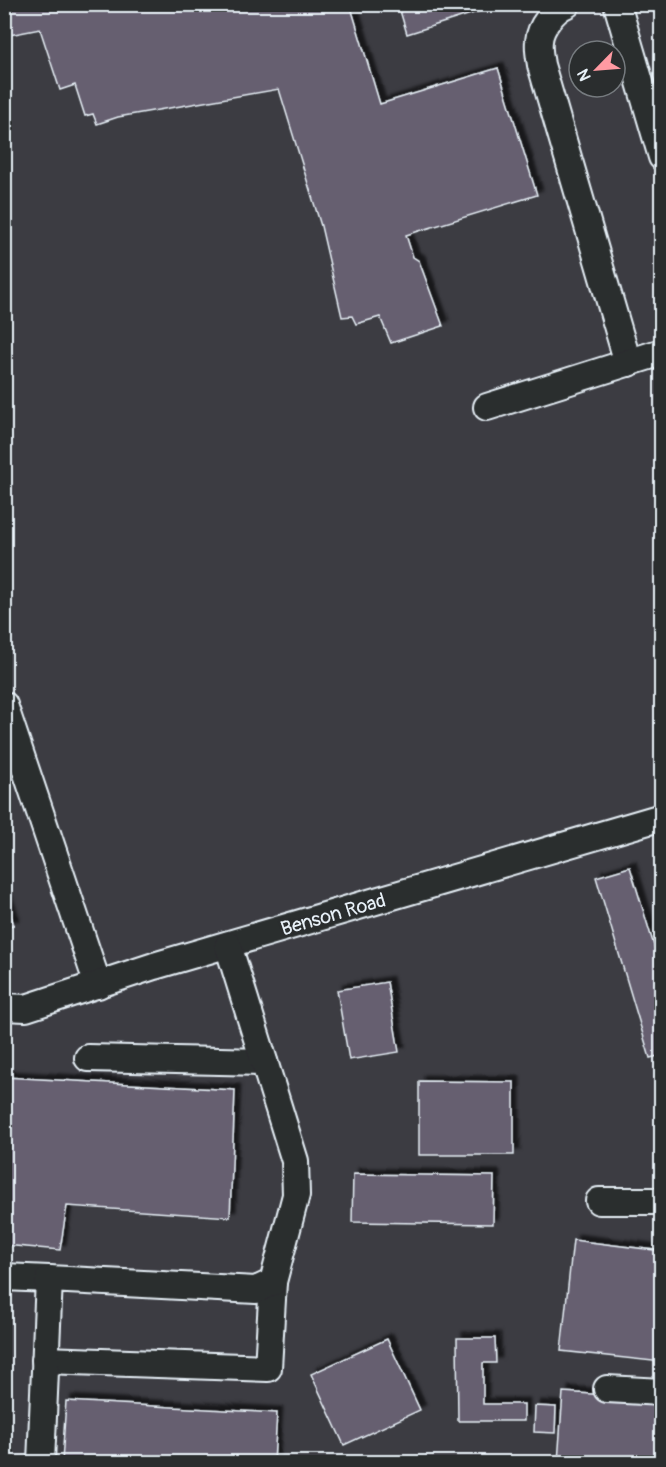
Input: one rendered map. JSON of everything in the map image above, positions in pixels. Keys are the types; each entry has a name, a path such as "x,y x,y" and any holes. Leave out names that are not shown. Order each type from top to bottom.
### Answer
{"street":[{"path":"567,4 548,19 538,40 541,65 628,363"},
{"path":"617,4 662,157"},
{"path":"487,407 662,352"},
{"path":"4,705 98,985"},
{"name":"Benson Road","path":"4,1007 26,1008 154,966 661,820"},
{"path":"45,1360 267,1368 273,1282 296,1195 294,1161 228,945"},
{"path":"88,1058 264,1062"},
{"path":"599,1201 662,1201"},
{"path":"4,1277 256,1290 273,1282"},
{"path":"41,1462 49,1279"},
{"path":"606,1389 662,1392"}],"building":[{"path":"4,4 350,4 380,104 498,68 537,195 406,235 413,257 419,261 443,326 391,343 380,317 356,324 352,316 342,317 321,226 279,89 118,117 97,124 93,114 85,116 75,85 60,90 40,29 4,36"},
{"path":"398,4 503,4 407,34"},
{"path":"630,867 662,972 662,1055 650,1058 596,877"},
{"path":"4,896 14,925 4,927"},
{"path":"387,982 399,1052 349,1060 337,990"},
{"path":"4,1077 235,1090 230,1217 67,1206 60,1250 4,1245"},
{"path":"419,1081 514,1082 514,1155 419,1155"},
{"path":"353,1174 494,1176 493,1224 352,1222"},
{"path":"573,1240 662,1251 662,1362 561,1351"},
{"path":"457,1338 495,1338 496,1363 483,1363 483,1404 524,1404 524,1421 458,1421"},
{"path":"387,1339 420,1410 344,1445 311,1374"},
{"path":"563,1392 662,1399 662,1462 558,1462"},
{"path":"66,1401 277,1413 274,1462 62,1462"},
{"path":"535,1406 556,1407 555,1433 534,1432"}]}
